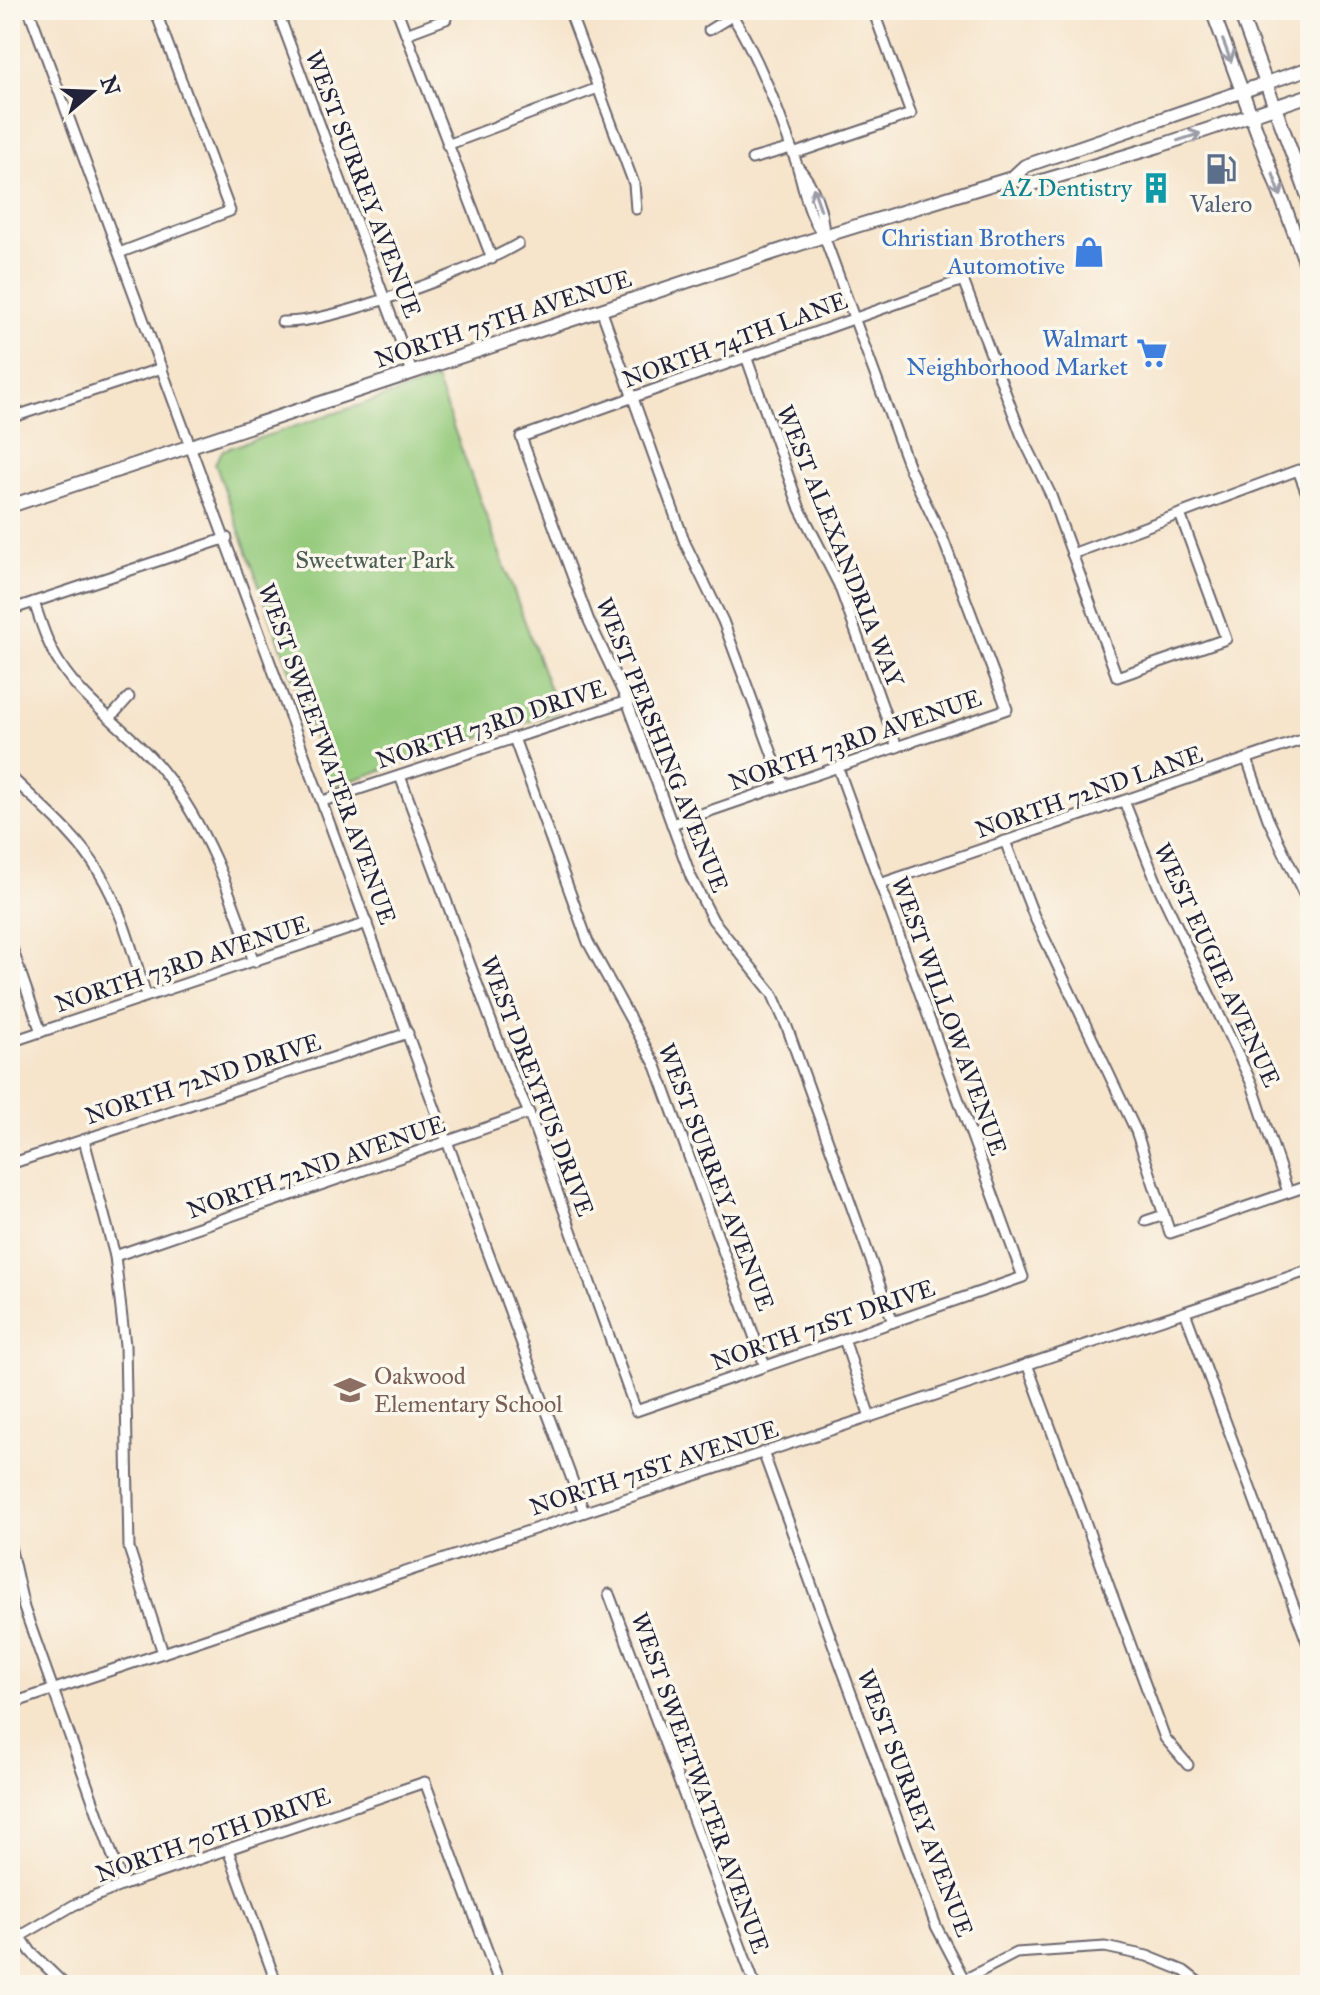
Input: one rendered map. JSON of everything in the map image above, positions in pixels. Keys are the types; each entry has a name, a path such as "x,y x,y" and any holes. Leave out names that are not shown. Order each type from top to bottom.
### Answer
{"main road":[{"path":"1212,10 1310,275"},
{"path":"1239,10 1310,202"},
{"name":"NORTH 75TH AVENUE","path":"10,506 824,236 1012,178 1025,166 1310,68"},
{"name":"NORTH 75TH AVENUE","path":"1012,178 1032,184 1310,95"}],"street":[{"name":"WEST SWEETWATER AVENUE","path":"29,10 227,538 584,1512"},
{"path":"119,253 230,211 155,10"},
{"name":"WEST SURREY AVENUE","path":"277,10 412,372"},
{"path":"397,10 492,259"},
{"path":"569,10 634,184 636,209"},
{"path":"752,159 792,151 911,114 873,10"},
{"path":"709,30 730,13 761,68 798,167 813,221 824,236 855,318"},
{"path":"406,34 446,19"},
{"path":"447,145 598,88"},
{"path":"282,322 304,323 385,297 492,259 518,244"},
{"name":"NORTH 74TH LANE","path":"521,437 963,280 1021,434 1050,493 1072,554"},
{"path":"601,309 685,543 723,621 784,786"},
{"name":"NORTH 73RD AVENUE","path":"672,824 1007,709 943,539 910,470 855,318"},
{"name":"WEST ALEXANDRIA WAY","path":"747,359 800,509 839,585 897,747"},
{"path":"10,418 162,368"},
{"name":"WEST PERSHING AVENUE","path":"521,437 589,621 627,701 672,824 713,920 772,993 893,1322"},
{"path":"1180,514 1226,639 1117,677 1072,554 1298,470 1310,502"},
{"path":"10,610 227,538"},
{"path":"34,602 60,664 161,768 196,819 216,855 254,962"},
{"path":"111,717 129,697"},
{"name":"NORTH 73RD DRIVE","path":"323,801 627,701"},
{"name":"NORTH 72ND LANE","path":"880,884 1310,737"},
{"name":"WEST SURREY AVENUE","path":"514,738 588,942 656,1066 765,1366"},
{"path":"1247,759 1268,819 1310,907"},
{"name":"WEST WILLOW AVENUE","path":"838,768 1023,1277"},
{"path":"10,776 73,837 99,871 118,912 146,995"},
{"name":"WEST DREYFUS DRIVE","path":"400,776 508,1067 529,1113 636,1411"},
{"name":"WEST EUGIE AVENUE","path":"1124,801 1158,886 1247,1072 1288,1192"},
{"path":"1005,841 1034,916 1136,1131 1170,1233 1310,1185"},
{"name":"NORTH 73RD AVENUE","path":"10,1042 367,923"},
{"path":"10,942 41,1032"},
{"name":"NORTH 72ND DRIVE","path":"10,1164 408,1033"},
{"name":"NORTH 72ND AVENUE","path":"115,1256 449,1144 529,1113"},
{"path":"84,1140 115,1256 125,1345 129,1548 163,1653"},
{"path":"1146,1221 1164,1215"},
{"name":"NORTH 71ST AVENUE","path":"10,1704 1310,1270"},
{"name":"NORTH 71ST DRIVE","path":"636,1411 1023,1277"},
{"path":"1185,1312 1310,1650"},
{"path":"844,1339 870,1417"},
{"path":"1027,1364 1165,1738 1188,1765"},
{"name":"WEST SURREY AVENUE","path":"763,1452 936,1926 966,1983"},
{"path":"10,1546 24,1608 123,1885"},
{"name":"WEST SWEETWATER AVENUE","path":"609,1594 755,1985"},
{"name":"NORTH 70TH DRIVE","path":"19,1937 74,1905 123,1885 425,1782 500,1985"},
{"path":"228,1850 277,1985"},
{"path":"10,1921 19,1937 65,1985"},
{"path":"966,1983 1016,1953 1105,1947 1160,1961 1184,1971 1202,1985"}],"green space":[{"name":"Sweetwater Park","path":"436,380 558,712 332,787 215,463 223,450"}],"place":[{"name":"Valero","path":"1221,169"},
{"name":"AZ Dentistry","path":"1156,188"},
{"name":"Christian Brothers Automotive","path":"1089,252"},
{"name":"Walmart Neighborhood Market","path":"1152,353"},
{"name":"Oakwood Elementary School","path":"350,1390"}]}
